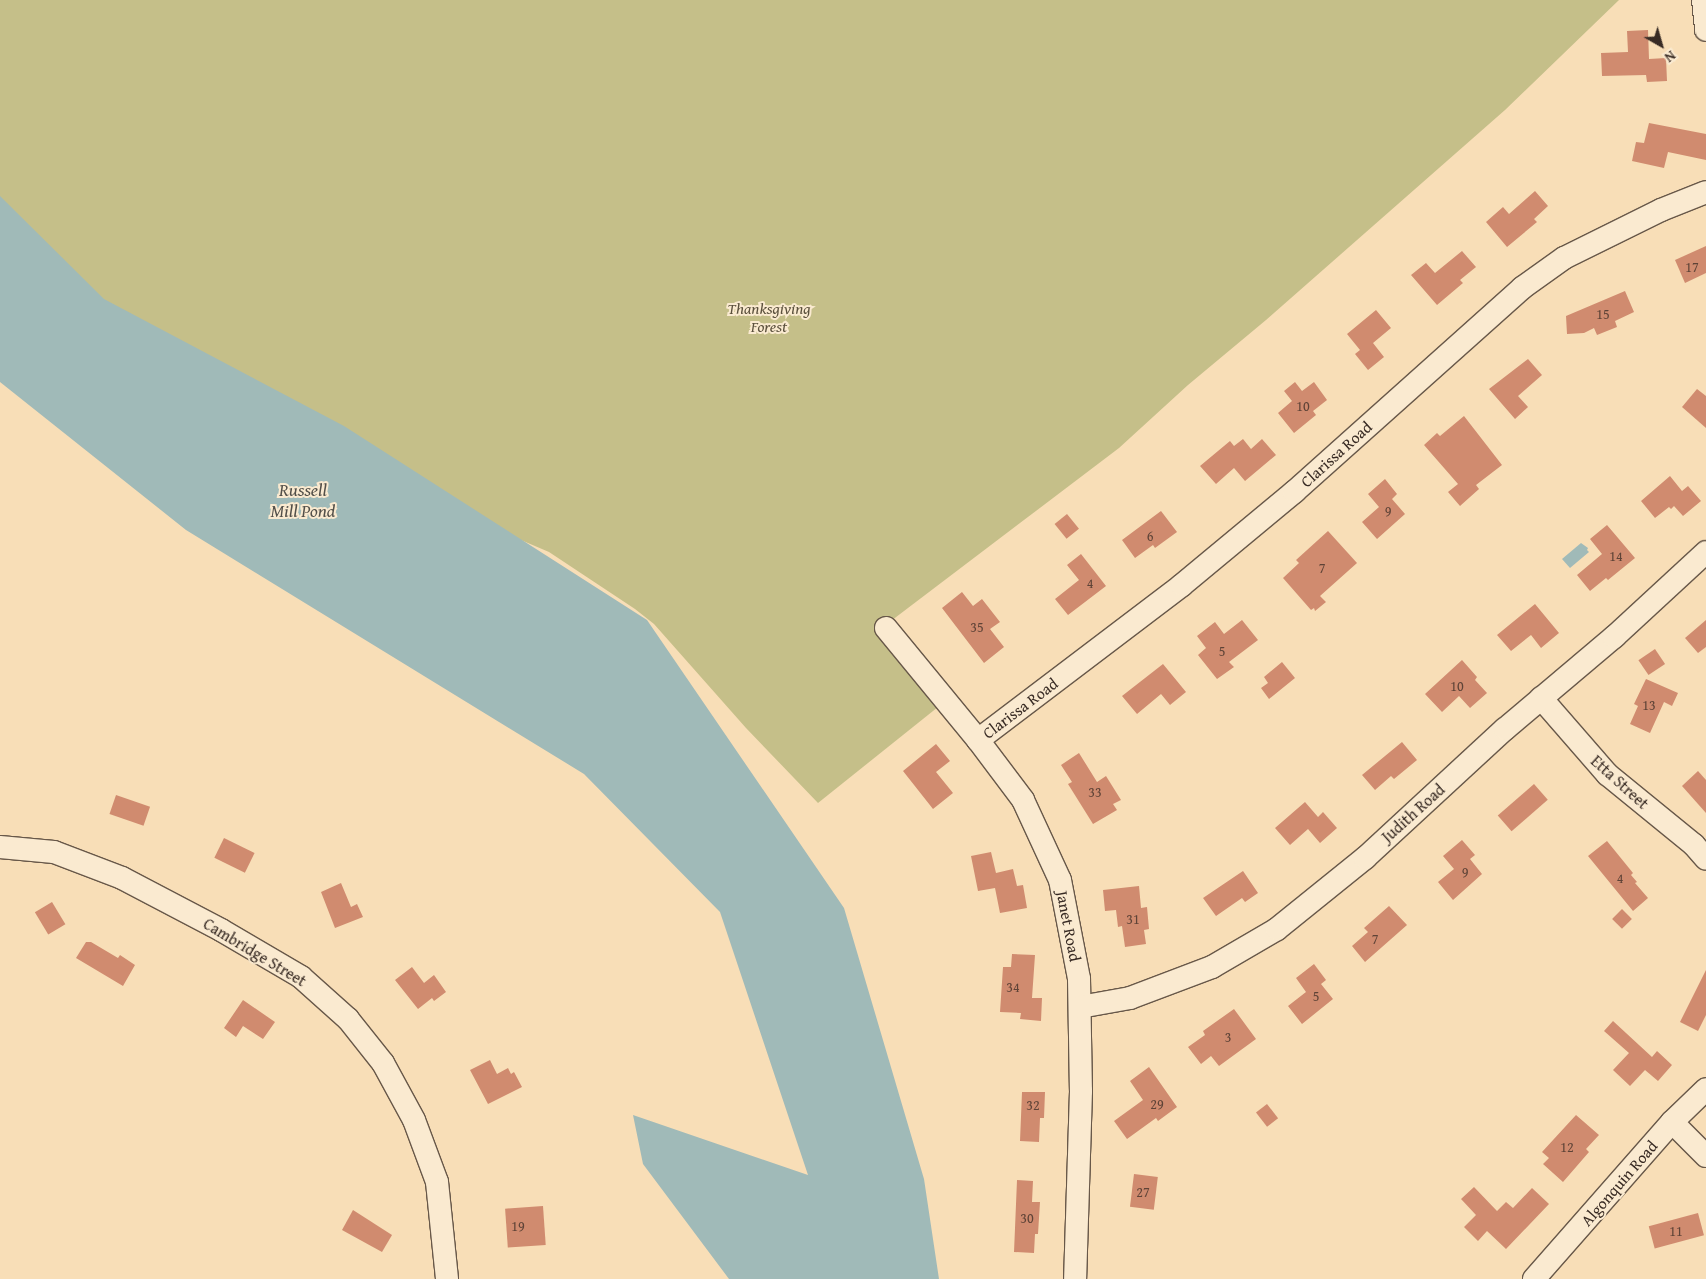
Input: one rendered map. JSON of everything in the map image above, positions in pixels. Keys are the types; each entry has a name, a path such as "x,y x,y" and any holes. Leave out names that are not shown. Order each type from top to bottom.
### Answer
{"street":[{"path":"1703,0 1706,30"},
{"name":"Clarissa Road","path":"978,740 1182,585 1234,542 1294,492 1522,288 1564,258 1661,210 1706,192"},
{"name":"Judith Road","path":"1080,1007 1130,998 1212,968 1277,929 1365,858 1706,552"},
{"name":"Janet Road","path":"886,628 978,740 1023,800 1060,880 1080,979 1081,1091 1075,1279"},
{"name":"Etta Street","path":"1542,698 1607,774 1694,845 1706,859"},
{"name":"Cambridge Street","path":"0,847 54,852 122,878 221,930 301,977 348,1019 383,1063 414,1120 437,1182 447,1279"},
{"name":"Algonquin Road","path":"1534,1279 1672,1122 1706,1089"},
{"path":"1672,1122 1706,1156"}],"green space":[{"name":"Thanksgiving Forest","path":"0,0 1619,0 1505,110 1266,320 1188,385 1119,448 879,630 938,707 818,803 746,728 654,624 635,609 549,552 507,534 139,330 0,215"}],"water":[{"name":"Russell Mill Pond","path":"0,196 104,299 344,426 647,620 844,908 924,1179 939,1279 729,1279 643,1164 633,1115 808,1175 720,912 584,774 186,530 0,382"},
{"path":"1581,543 1588,548 1589,552 1570,568 1562,559"}],"building":[{"path":"1648,30 1649,59 1666,58 1667,81 1647,82 1646,75 1602,76 1601,53 1628,52 1627,31"},
{"path":"1649,123 1706,134 1706,160 1668,152 1664,168 1632,161 1636,142 1644,143"},
{"path":"1535,191 1548,206 1534,219 1537,222 1507,247 1486,222 1503,207 1509,214"},
{"path":"1706,246 1706,273 1685,283 1675,260"},
{"path":"1462,251 1476,267 1460,280 1463,283 1437,305 1411,275 1426,263 1435,273"},
{"path":"1625,291 1634,312 1615,321 1617,327 1597,335 1594,328 1584,333 1567,334 1566,316"},
{"path":"1376,310 1391,328 1373,343 1384,357 1368,370 1355,354 1360,350 1347,334"},
{"path":"1528,359 1542,375 1518,396 1528,407 1515,419 1489,389"},
{"path":"1295,382 1302,391 1314,382 1327,400 1313,411 1316,415 1294,433 1278,413 1292,401 1284,391"},
{"path":"1697,389 1706,396 1706,428 1682,407"},
{"path":"1464,416 1502,465 1476,485 1479,489 1460,506 1448,492 1458,484 1424,445 1437,433 1440,436"},
{"path":"1243,439 1251,449 1262,439 1276,455 1245,481 1234,468 1216,484 1200,466 1230,441 1234,446"},
{"path":"1670,476 1682,491 1688,486 1701,501 1683,516 1674,506 1671,509 1669,507 1655,518 1641,501"},
{"path":"1385,479 1397,494 1392,499 1405,514 1377,539 1362,522 1379,507 1368,494"},
{"path":"1161,511 1177,532 1155,548 1153,545 1135,558 1122,540"},
{"path":"1067,514 1079,529 1067,539 1055,524"},
{"path":"1607,525 1635,558 1608,580 1606,578 1590,591 1577,575 1602,554 1590,539"},
{"path":"1328,531 1357,563 1320,596 1326,602 1315,611 1314,608 1311,610 1283,578 1299,563 1296,560"},
{"path":"1081,554 1106,586 1068,615 1055,599 1079,580 1067,565"},
{"path":"962,592 973,606 982,599 1000,622 990,629 1004,647 984,663 942,608"},
{"path":"1535,604 1559,633 1541,648 1531,635 1511,651 1497,635"},
{"path":"1242,620 1258,640 1229,662 1234,667 1217,679 1198,655 1206,648 1197,636 1215,622 1224,634"},
{"path":"1706,620 1706,647 1698,653 1685,638"},
{"path":"1655,649 1665,664 1648,675 1638,660"},
{"path":"1462,660 1477,677 1475,680 1487,693 1470,708 1459,696 1442,712 1425,694"},
{"path":"1282,662 1295,678 1269,699 1261,688 1268,683 1264,677"},
{"path":"1163,664 1186,692 1170,705 1161,694 1137,714 1122,696"},
{"path":"1646,679 1678,693 1672,706 1664,702 1650,733 1630,724 1638,706 1634,704"},
{"path":"1402,742 1417,760 1394,779 1391,776 1375,790 1362,775"},
{"path":"936,744 950,761 936,772 953,793 933,809 903,771"},
{"path":"1079,753 1097,782 1106,776 1121,800 1113,804 1117,810 1093,824 1068,784 1072,782 1061,765"},
{"path":"1698,771 1706,780 1706,813 1682,786"},
{"path":"1534,784 1548,800 1512,831 1498,815"},
{"path":"116,795 150,807 144,826 109,814"},
{"path":"1305,802 1318,817 1323,812 1337,828 1320,843 1308,829 1290,845 1275,828"},
{"path":"224,838 255,853 245,873 214,858"},
{"path":"1462,840 1475,855 1470,859 1482,874 1453,900 1438,882 1454,869 1443,856"},
{"path":"1607,841 1633,873 1631,875 1637,882 1635,883 1648,898 1633,911 1588,856"},
{"path":"991,852 996,873 1013,869 1017,886 1023,885 1027,908 1000,913 995,888 978,891 971,856"},
{"path":"1243,871 1258,893 1245,902 1242,898 1216,916 1203,898"},
{"path":"341,883 351,907 357,904 363,917 335,928 321,892"},
{"path":"1139,886 1141,908 1147,907 1149,929 1144,930 1146,944 1125,947 1122,926 1118,927 1116,910 1105,911 1103,890"},
{"path":"52,902 65,924 48,935 35,912"},
{"path":"1389,906 1407,925 1365,962 1352,946 1368,932 1364,928"},
{"path":"1622,909 1632,919 1622,929 1612,919"},
{"path":"86,942 91,942 118,958 120,955 135,965 123,986 76,958"},
{"path":"1012,954 1035,955 1032,998 1042,998 1041,1021 1020,1019 1021,1013 1000,1012 1003,967 1011,967"},
{"path":"1314,964 1326,980 1321,984 1333,999 1302,1024 1288,1006 1306,992 1296,978"},
{"path":"412,967 424,983 434,975 446,992 434,1001 432,998 418,1009 395,980"},
{"path":"1706,970 1706,1015 1698,1031 1680,1022"},
{"path":"243,1000 275,1022 263,1039 243,1026 236,1037 224,1028"},
{"path":"1234,1009 1256,1039 1219,1066 1211,1056 1201,1064 1188,1047 1205,1035 1203,1031"},
{"path":"1613,1021 1652,1057 1657,1051 1672,1065 1658,1081 1645,1070 1630,1086 1613,1070 1629,1053 1604,1031"},
{"path":"490,1060 497,1074 508,1068 511,1074 514,1072 522,1087 488,1104 470,1070"},
{"path":"1149,1067 1177,1107 1158,1121 1156,1118 1127,1139 1114,1121 1143,1100 1130,1081"},
{"path":"1022,1092 1045,1092 1044,1118 1040,1118 1039,1142 1020,1141"},
{"path":"1267,1104 1278,1118 1267,1127 1256,1113"},
{"path":"1576,1115 1599,1135 1586,1149 1589,1152 1563,1182 1543,1164 1549,1158 1542,1152"},
{"path":"1134,1174 1158,1177 1154,1210 1130,1207"},
{"path":"1017,1180 1033,1181 1032,1202 1040,1202 1038,1234 1035,1234 1034,1253 1014,1252"},
{"path":"1474,1187 1497,1211 1506,1202 1513,1208 1532,1188 1549,1204 1506,1249 1487,1231 1478,1241 1464,1227 1476,1215 1461,1199"},
{"path":"543,1206 546,1245 508,1248 505,1209"},
{"path":"353,1210 392,1235 382,1252 342,1230"},
{"path":"1698,1213 1704,1235 1655,1248 1649,1226"}]}
